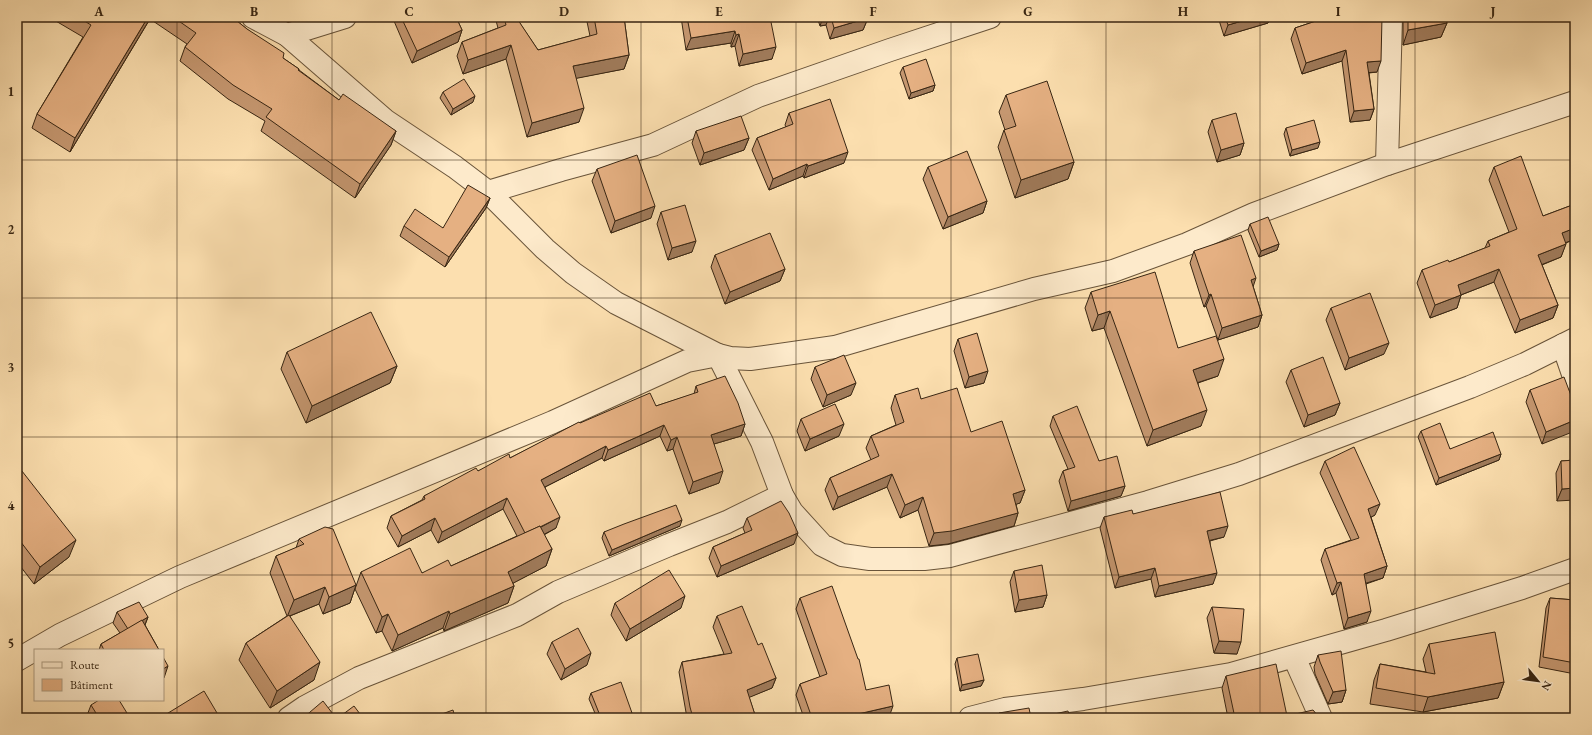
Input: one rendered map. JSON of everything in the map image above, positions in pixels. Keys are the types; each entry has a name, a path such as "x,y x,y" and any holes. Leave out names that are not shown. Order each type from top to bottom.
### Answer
{"street":[{"path":"253,17 287,35 386,121 455,167 488,192 545,249 573,273 616,303 718,355 730,358 750,359 835,347 1034,289 1113,271 1187,244 1254,214 1387,164 1575,102"},
{"path":"287,35 345,17"},
{"path":"488,192 653,145 758,96 990,17"},
{"path":"1387,164 1391,17"},
{"path":"718,355 762,442 782,495 792,512 822,545 842,554 870,559 924,559 950,556 1148,502 1239,474 1470,387 1526,364 1569,342 1575,380"},
{"path":"36,649 60,635 180,577 553,422 687,361 718,355"},
{"path":"290,718 305,707 360,678 517,615 558,592 727,522 782,495"},
{"path":"970,718 1005,709 1083,699 1231,674 1386,630 1514,590 1575,569"},
{"path":"17,660 34,650"},
{"path":"1294,657 1321,718"}],"building":[{"path":"78,17 148,17 75,138 37,114 91,25"},
{"path":"173,17 232,17 247,29 284,53 283,58 339,100 343,94 396,131 360,184 266,117 272,109 233,85 185,47 196,33"},
{"path":"401,17 456,17 462,30 417,51"},
{"path":"504,17 516,17 538,50 597,34 594,17 624,17 629,55 573,66 584,108 532,123 511,45 468,60 462,42 506,25"},
{"path":"687,17 770,17 776,47 743,54 739,34 736,35 735,31 691,38"},
{"path":"831,17 868,17 868,18 834,28"},
{"path":"1225,17 1256,17 1228,25"},
{"path":"1328,17 1382,17 1381,61 1367,62 1374,109 1354,111 1346,50 1306,63 1295,28"},
{"path":"1408,17 1445,17 1447,23 1408,30"},
{"path":"926,59 935,85 911,93 903,67"},
{"path":"464,79 475,96 453,109 443,92"},
{"path":"1047,81 1074,162 1021,180 1004,130 1016,126 1006,95"},
{"path":"830,99 848,152 808,166 807,164 773,179 757,138 793,124 789,113"},
{"path":"1236,113 1244,143 1221,150 1212,120"},
{"path":"741,116 749,138 704,153 696,131"},
{"path":"1314,120 1320,142 1292,150 1286,128"},
{"path":"967,151 987,201 948,217 928,167"},
{"path":"637,155 655,206 615,221 597,169"},
{"path":"1521,156 1543,216 1575,204 1575,228 1562,233 1566,244 1538,255 1558,305 1520,320 1499,269 1458,285 1461,295 1435,305 1422,270 1448,260 1449,262 1490,246 1488,241 1517,229 1494,167"},
{"path":"468,185 490,198 449,257 404,226 415,209 443,228"},
{"path":"685,205 696,241 672,248 661,212"},
{"path":"1268,217 1279,244 1261,251 1250,224"},
{"path":"770,233 785,269 730,292 715,255"},
{"path":"1241,235 1256,278 1251,280 1262,315 1222,328 1211,294 1209,295 1194,251"},
{"path":"1155,272 1178,348 1216,336 1224,359 1193,370 1207,410 1153,430 1110,311 1098,315 1091,292"},
{"path":"1370,293 1389,343 1349,358 1331,308"},
{"path":"371,312 397,366 312,406 287,352"},
{"path":"977,333 988,371 969,377 958,339"},
{"path":"844,355 856,383 827,395 815,367"},
{"path":"1323,357 1340,403 1308,415 1291,370"},
{"path":"725,376 738,403 745,424 711,435 723,471 693,482 677,437 671,440 664,425 608,450 606,446 541,480 560,517 525,533 507,498 442,532 435,518 402,536 391,516 425,499 424,496 476,468 478,471 509,454 510,458 579,422 580,423 650,393 656,406 698,392 696,386"},
{"path":"1564,377 1575,406 1575,420 1546,432 1530,390"},
{"path":"918,388 921,399 957,388 971,432 1002,421 1025,490 1013,494 1018,513 952,531 934,533 923,497 905,505 892,474 838,497 830,478 879,456 871,436 904,422 895,395"},
{"path":"835,404 844,424 810,439 801,419"},
{"path":"1077,406 1099,461 1117,456 1125,486 1071,501 1063,471 1075,467 1053,416"},
{"path":"1440,423 1450,449 1493,432 1501,454 1439,478 1421,431"},
{"path":"1354,447 1380,504 1368,509 1387,566 1364,574 1371,611 1348,618 1341,582 1337,583 1325,549 1359,538 1325,461"},
{"path":"1575,460 1575,488 1562,489 1561,461"},
{"path":"18,466 76,540 40,567 17,537"},
{"path":"1220,492 1228,526 1207,531 1217,573 1159,586 1155,568 1119,577 1104,517 1132,510 1133,514"},
{"path":"781,501 789,513 798,533 721,566 713,547 752,530 747,518"},
{"path":"676,505 682,520 612,550 604,532"},
{"path":"540,526 552,549 508,572 514,586 450,614 449,611 398,635 388,614 382,617 361,572 410,548 422,573 448,560 451,566"},
{"path":"325,527 333,529 356,585 329,597 325,587 294,600 276,556 304,544 299,539"},
{"path":"1042,565 1047,595 1019,600 1014,571"},
{"path":"669,570 685,596 630,629 615,603"},
{"path":"832,586 859,659 866,690 889,685 893,706 845,718 812,718 800,684 827,674 800,598"},
{"path":"1550,598 1575,600 1575,663 1543,657"},
{"path":"139,602 148,617 128,629 117,612"},
{"path":"742,606 758,645 762,643 776,678 747,690 756,718 693,718 682,662 732,653 717,616"},
{"path":"1212,607 1244,609 1241,642 1219,641"},
{"path":"289,615 320,662 277,691 246,643"},
{"path":"142,620 158,649 104,649 101,644"},
{"path":"578,628 591,653 565,669 552,642"},
{"path":"1495,632 1504,682 1428,697 1376,688 1380,664 1435,674 1429,644"},
{"path":"1341,651 1346,690 1333,692 1318,655"},
{"path":"978,654 984,680 962,685 957,658"},
{"path":"164,659 168,666 164,668"},
{"path":"1276,664 1287,716 1313,710 1318,716 1324,718 1235,718 1226,676"},
{"path":"621,682 632,713 616,718 601,718 591,693"},
{"path":"204,691 220,718 160,718"},
{"path":"97,701 120,701 130,718 99,718 91,705"},
{"path":"323,701 336,718 303,718"},
{"path":"354,706 363,718 338,718"},
{"path":"1029,708 1031,718 1000,718 999,713"},
{"path":"453,710 455,718 431,718"},
{"path":"1068,711 1070,718 1036,718"}]}
